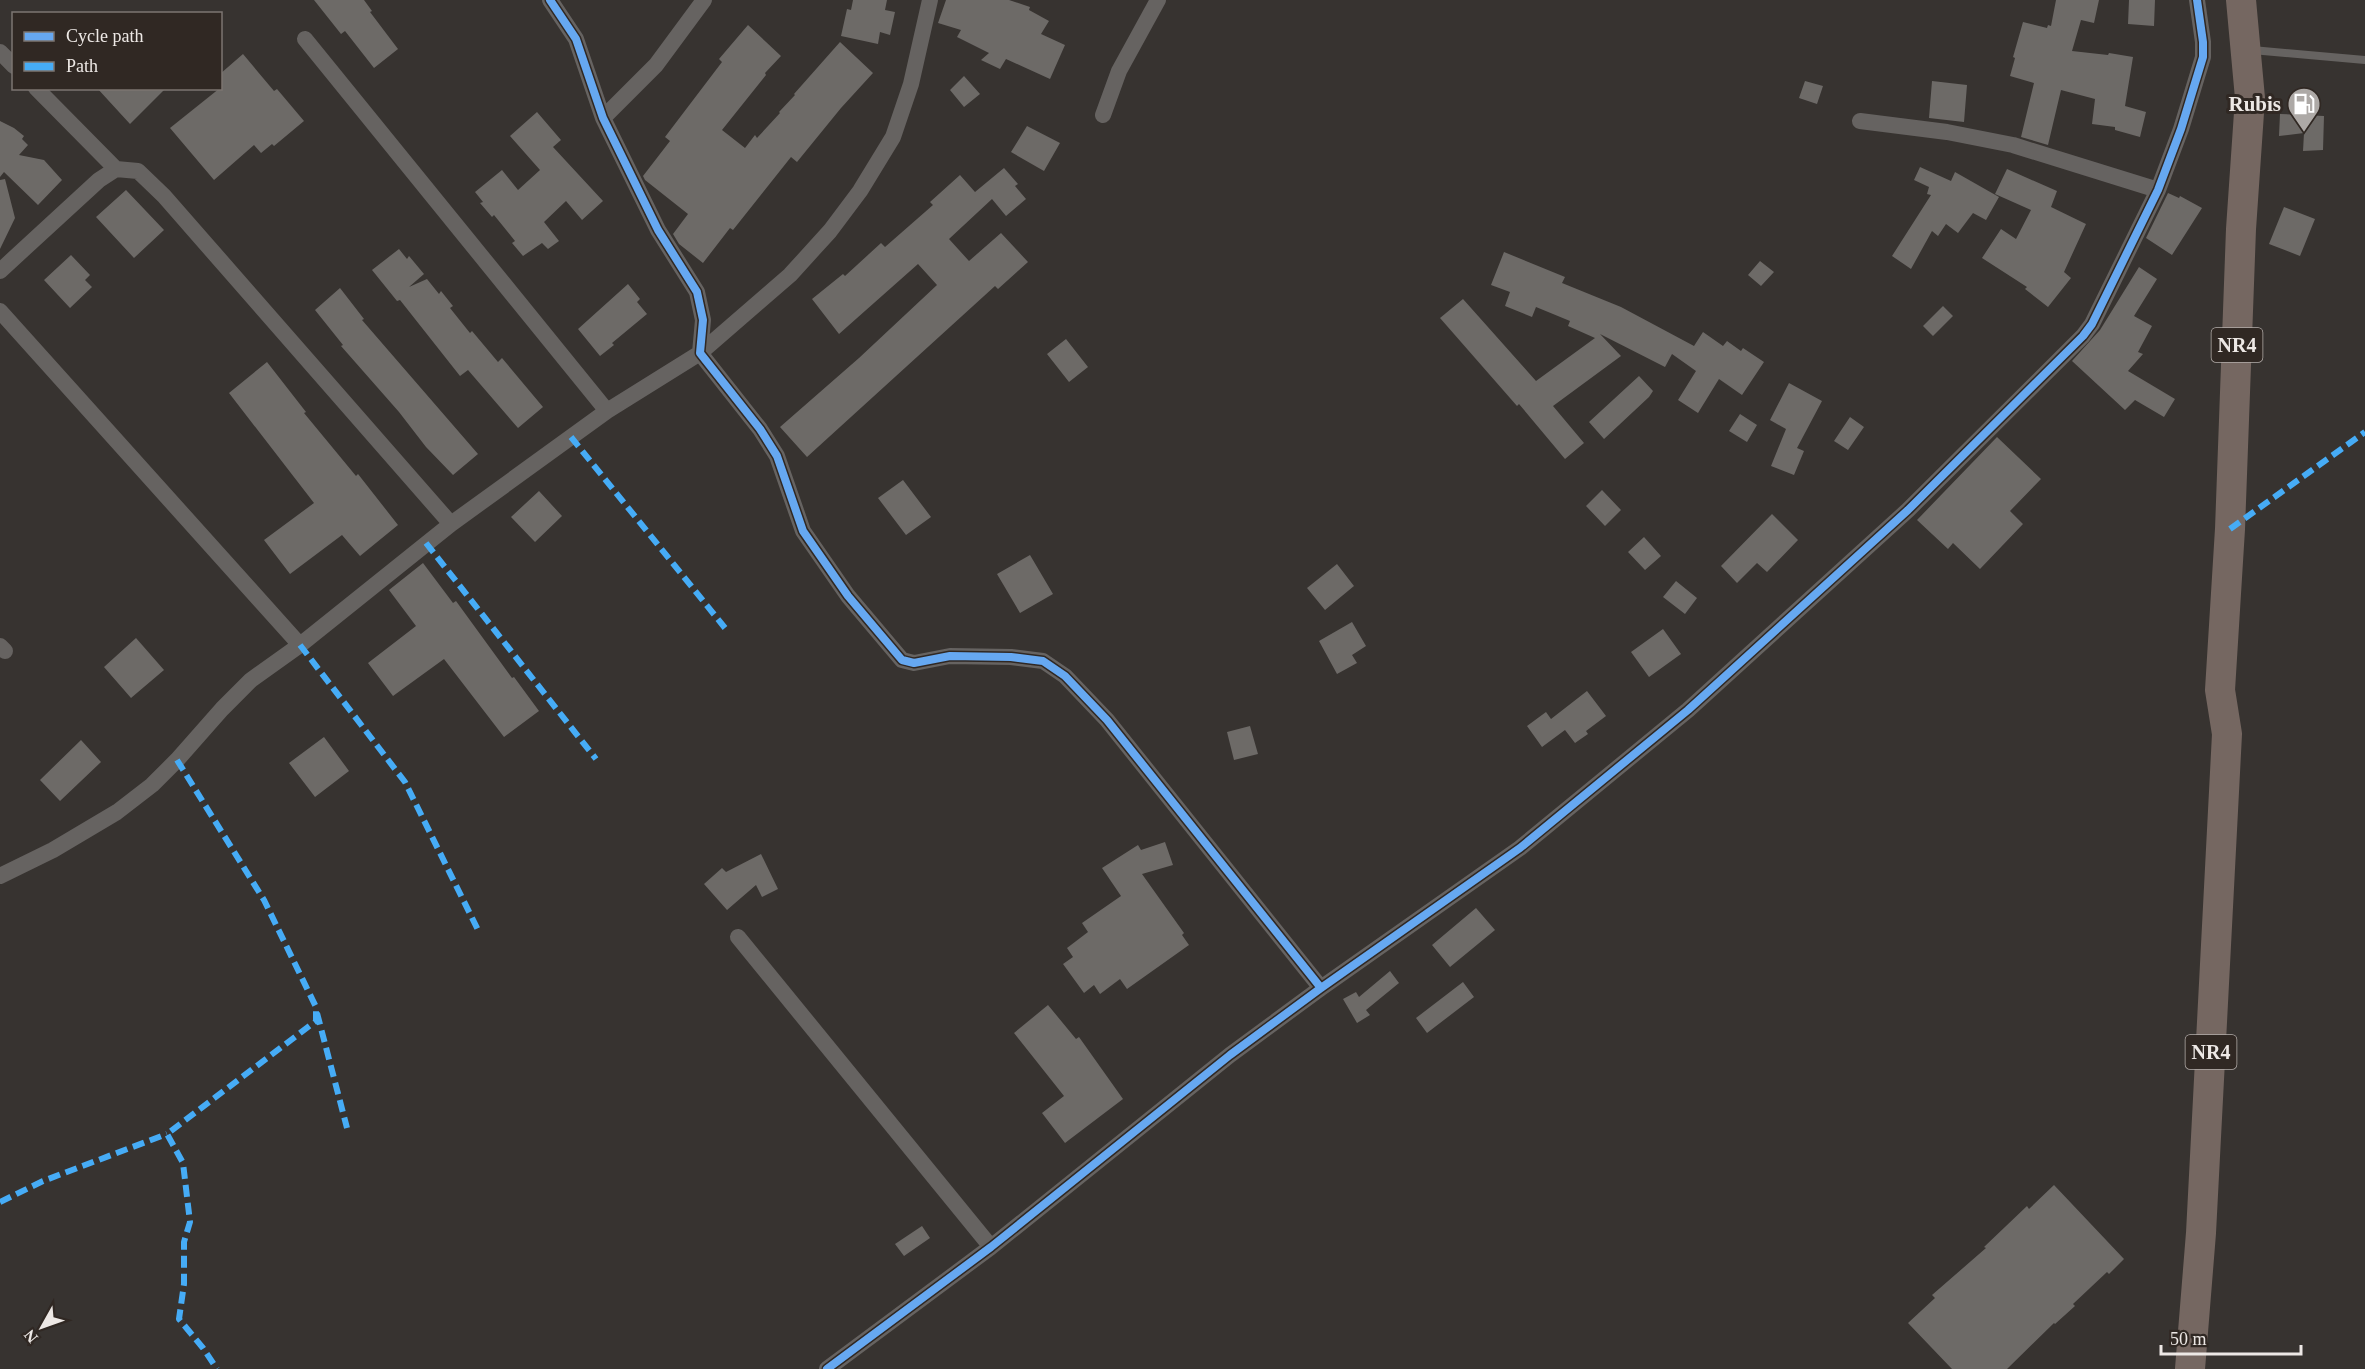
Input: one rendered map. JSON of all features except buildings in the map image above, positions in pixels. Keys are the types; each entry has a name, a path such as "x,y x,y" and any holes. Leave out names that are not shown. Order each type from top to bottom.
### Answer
{"highway":[{"name":"NR4","path":"2190,1369 2201,1233 2227,734 2220,690 2230,530 2241,229 2250,98 2241,0"}],"street":[{"path":"550,0 576,39 603,118 658,230 697,292 703,320 700,353 760,429 777,456 803,531 848,596 902,660 914,663 950,656 1011,657 1043,661 1065,676 1107,720 1321,988"},
{"path":"603,118 656,65 704,0"},
{"path":"0,876 53,850 117,812 152,785 251,680 300,645 451,524 607,411 700,353 790,275 830,231 860,191 893,137 911,84 930,0"},
{"path":"1103,115 1119,70 1158,0"},
{"path":"826,1369 991,1247 1230,1055 1529,841 1688,710 1908,510 2083,336 2092,324 2158,190 2181,129 2203,57 2197,0"},
{"path":"305,39 607,411"},
{"path":"0,52 12,64"},
{"path":"38,90 116,169"},
{"path":"1860,120 1947,132 2013,145 2158,190"},
{"path":"0,271 99,180 116,169 138,171 164,196 451,524"},
{"path":"0,311 300,645"},
{"path":"738,937 991,1247"}],"lane":[{"path":"2246,50 2365,60"}],"marked path":[{"path":"2230,529 2365,432"},
{"path":"571,437 725,628"},
{"path":"426,543 596,759"},
{"path":"300,645 405,782 479,932"},
{"path":"177,760 264,900 316,1007 316,1021 167,1134 183,1163 190,1222 184,1242 184,1284 179,1319 217,1369"},
{"path":"317,1013 347,1128"},
{"path":"0,1202 43,1181 167,1134"}],"cycle path":[{"path":"550,0 576,39 603,118 658,230 697,292 703,320 700,353 760,429 777,456 803,531 848,596 902,660 914,663 950,656 1011,657 1043,661 1065,676 1107,720 1321,988"},
{"path":"827,1369 991,1247 1230,1055 1520,848 1688,710 1908,510 2083,336 2092,324 2158,190 2181,129 2203,57 2197,0"}],"place":[{"name":"Rubis","path":"2304,133"}]}
